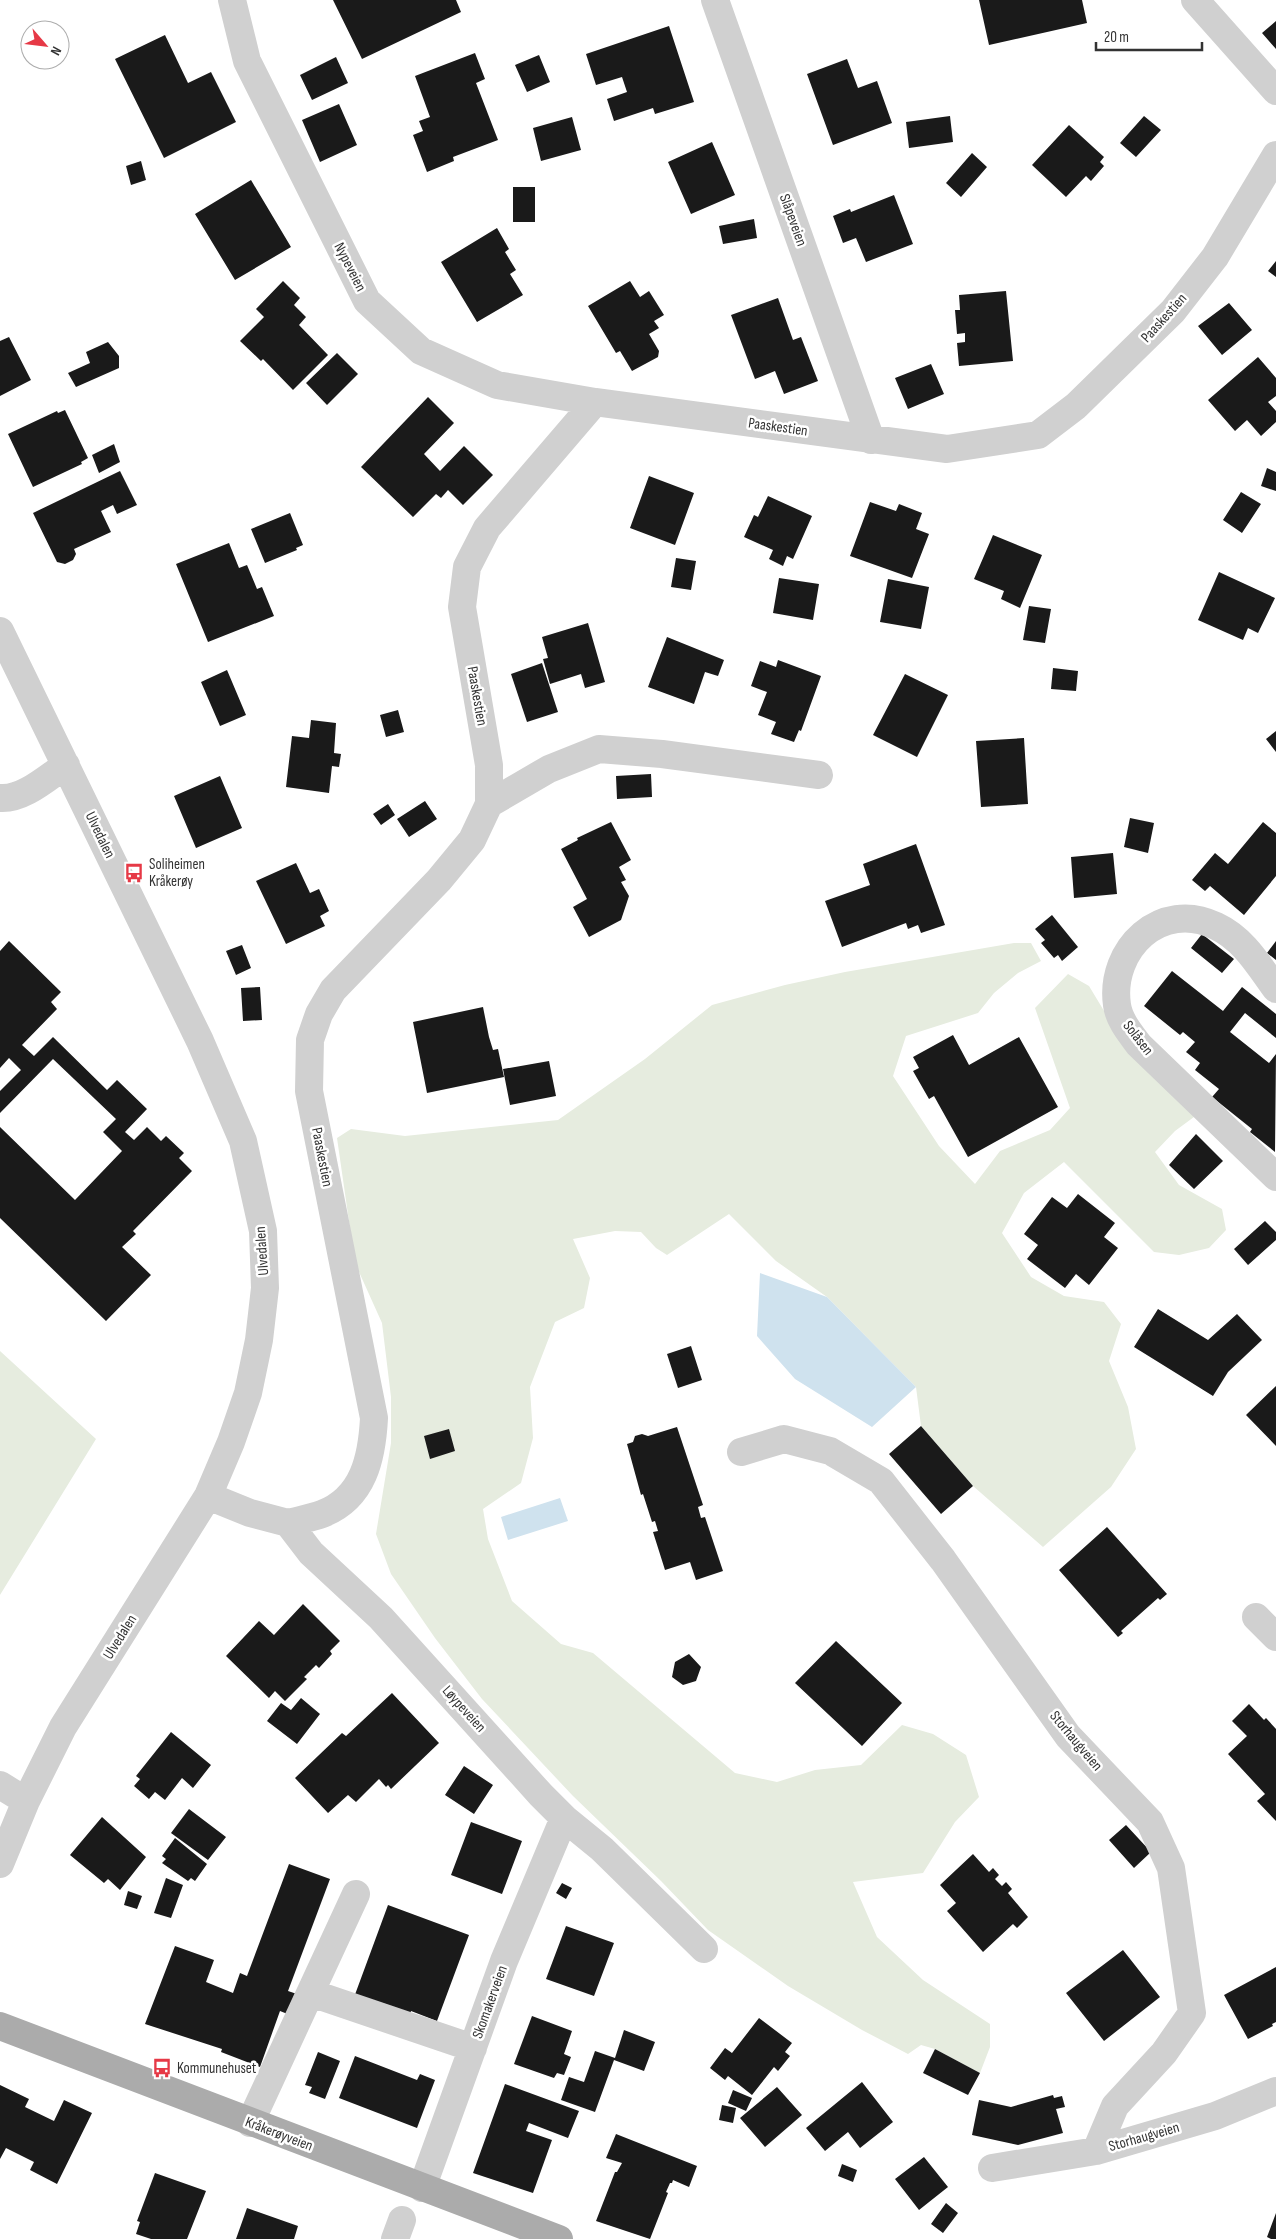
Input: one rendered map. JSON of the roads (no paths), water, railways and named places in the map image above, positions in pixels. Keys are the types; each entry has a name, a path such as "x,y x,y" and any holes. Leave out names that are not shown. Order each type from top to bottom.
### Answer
{"main road":[{"name":"Kråkerøyveien","path":"0,2026 250,2123 559,2239"}],"street":[{"name":"Nypeveien","path":"232,0 247,61 367,301 421,351 497,385 595,402"},
{"name":"Slåpeveien","path":"714,0 871,440"},
{"path":"1195,0 1276,92"},
{"name":"Paaskestien","path":"288,1523 323,1514 348,1498 360,1480 372,1450 374,1418 309,1091 310,1040 319,1014 333,990 439,880 472,840 489,804 489,765 462,607 467,567 487,528 595,402 947,449 1038,435 1076,406 1174,311 1215,257 1276,155"},
{"name":"Ulvedalen","path":"0,631 200,1041 240,1134 263,1231 265,1288 259,1340 248,1393 232,1442 208,1496 63,1727 26,1801 0,1864"},
{"path":"489,804 549,769 599,749 662,754 819,775"},
{"path":"0,798 20,794 66,765"},
{"name":"Solåsen","path":"1276,989 1250,952 1234,938 1216,926 1196,919 1178,918 1156,923 1136,941 1123,963 1116,984 1117,1007 1125,1026 1139,1045 1276,1177"},
{"name":"Storhaugveien","path":"741,1452 784,1439 830,1451 881,1481 942,1560 1068,1736 1150,1822 1172,1868 1192,2013 1164,2052 1115,2106 1096,2151"},
{"path":"208,1496 250,1513 288,1523"},
{"name":"Løypeveien","path":"288,1523 311,1553 381,1618 564,1818 602,1849 704,1949"},
{"path":"1256,1617 1276,1637"},
{"path":"0,1785 26,1801"},
{"name":"Skomakerveien","path":"422,2188 504,1961 564,1818"},
{"path":"250,2123 356,1894"},
{"path":"311,1993 473,2048"},
{"name":"Storhaugveien","path":"992,2168 1096,2151 1215,2116 1276,2091"}],"water":[{"path":"760,1273 827,1297 916,1387 872,1427 795,1379 757,1336"},
{"path":"560,1498 568,1521 508,1540 501,1517"}],"place":[{"name":"Soliheimen Kråkerøy","path":"134,873"},
{"name":"Kommunehuset","path":"162,2068"}]}
